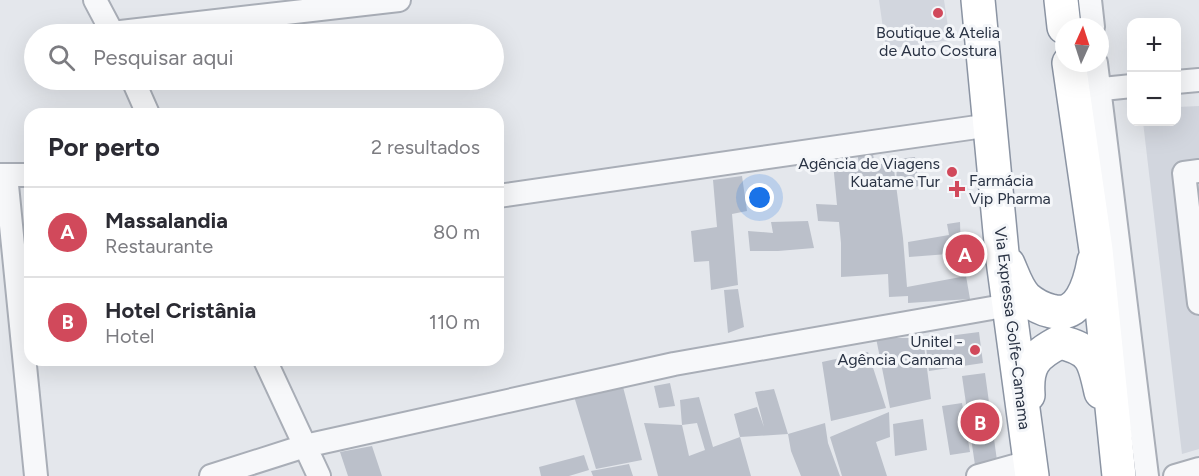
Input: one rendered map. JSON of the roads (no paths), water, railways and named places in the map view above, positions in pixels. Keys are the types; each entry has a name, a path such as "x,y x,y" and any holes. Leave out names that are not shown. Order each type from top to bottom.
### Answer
{"highway":[{"name":"Via Expressa Golfe-Camama","path":"978,0 1002,253 1032,471"},
{"path":"1061,0 1063,18"},
{"path":"1080,81 1118,476"},
{"path":"1002,253 1026,297 1041,308 1058,313 1076,307 1087,289 1096,250"},
{"path":"1032,471 1028,388 1031,368 1040,352 1060,342 1078,346 1093,360 1118,476"}],"street":[{"path":"95,0 107,24"},
{"path":"196,24 399,0"},
{"path":"1090,0 1092,18"},
{"path":"1181,82 1199,80"},
{"path":"1127,86 1080,81 1147,476"},
{"path":"137,90 145,108"},
{"path":"504,195 991,125"},
{"path":"1199,171 1184,173 1199,303"},
{"path":"24,175 3,175 36,476"},
{"path":"211,476 305,446 674,364 1008,305"},
{"path":"269,366 319,476"},
{"path":"1175,476 1199,469"},
{"path":"978,476 1032,471"}],"place":[{"name":"Boutique & Atelia de Auto Costura","path":"938,13"},
{"name":"Agência de Viagens Kuatame Tur","path":"952,172"},
{"name":"Farmácia Vip Pharma","path":"957,189"},
{"name":"Massalandia","path":"965,254"},
{"name":"Unitel - Agência Camama","path":"975,350"},
{"name":"Hotel Cristânia","path":"980,422"}]}
